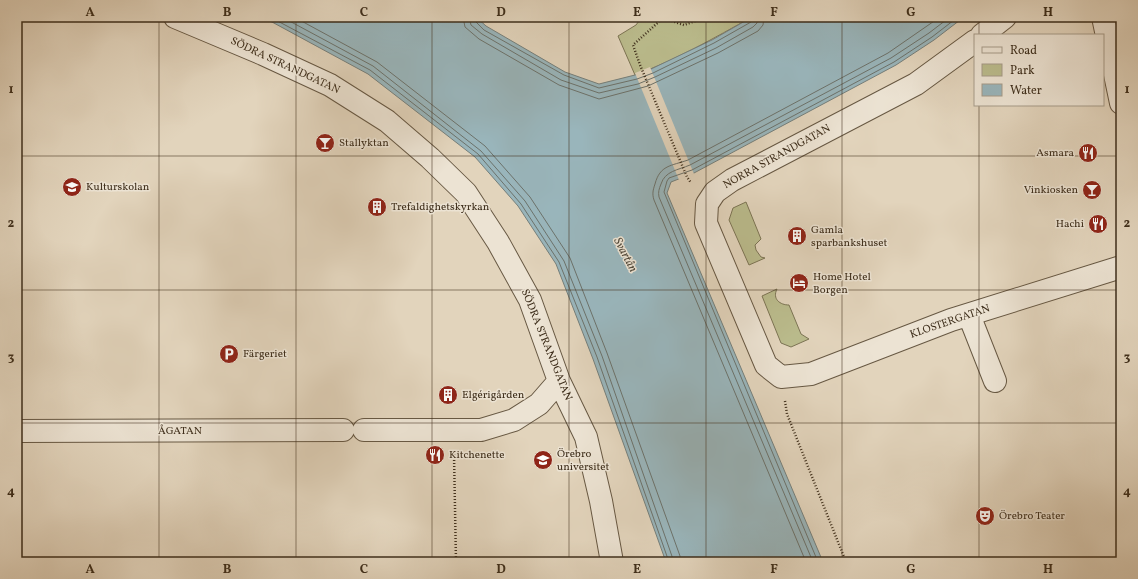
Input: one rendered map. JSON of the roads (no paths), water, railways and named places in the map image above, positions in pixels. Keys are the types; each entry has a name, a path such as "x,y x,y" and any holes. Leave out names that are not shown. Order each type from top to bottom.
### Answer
{"street":[{"name":"SÖDRA STRANDGATAN","path":"175,17 263,54 330,85 387,121 430,158 466,193 498,242 530,300 559,381 586,437 612,562"},
{"path":"983,34 1005,17"},
{"path":"1103,17 1121,103"},
{"name":"NORRA STRANDGATAN","path":"781,376 766,365 706,223 707,204 716,192 732,180 916,84 974,42"},
{"name":"KLOSTERGATAN","path":"781,376 811,374 951,320 1121,267"},
{"path":"969,315 995,381"},
{"name":"ÅGATAN","path":"17,431 481,430 514,420 539,404 559,381"}],"water":[{"name":"Svartån","path":"259,17 476,17 486,26 565,72 599,84 635,75 651,69 712,40 752,17 964,17 934,40 896,65 694,173 671,182 667,193 823,562 666,562 593,359 556,264 518,206 475,157 368,74 272,22"}],"place":[{"name":"Stallyktan","path":"325,143"},
{"name":"Asmara","path":"1088,153"},
{"name":"Kulturskolan","path":"72,187"},
{"name":"Vinkiosken","path":"1092,190"},
{"name":"Trefaldighetskyrkan","path":"377,207"},
{"name":"Hachi","path":"1098,224"},
{"name":"Gamla sparbankshuset","path":"797,236"},
{"name":"Home Hotel Borgen","path":"799,283"},
{"name":"Färgeriet","path":"229,354"},
{"name":"Elgérigården","path":"448,395"},
{"name":"Kitchenette","path":"435,455"},
{"name":"Örebro universitet","path":"543,460"},
{"name":"Örebro Teater","path":"985,516"}]}
